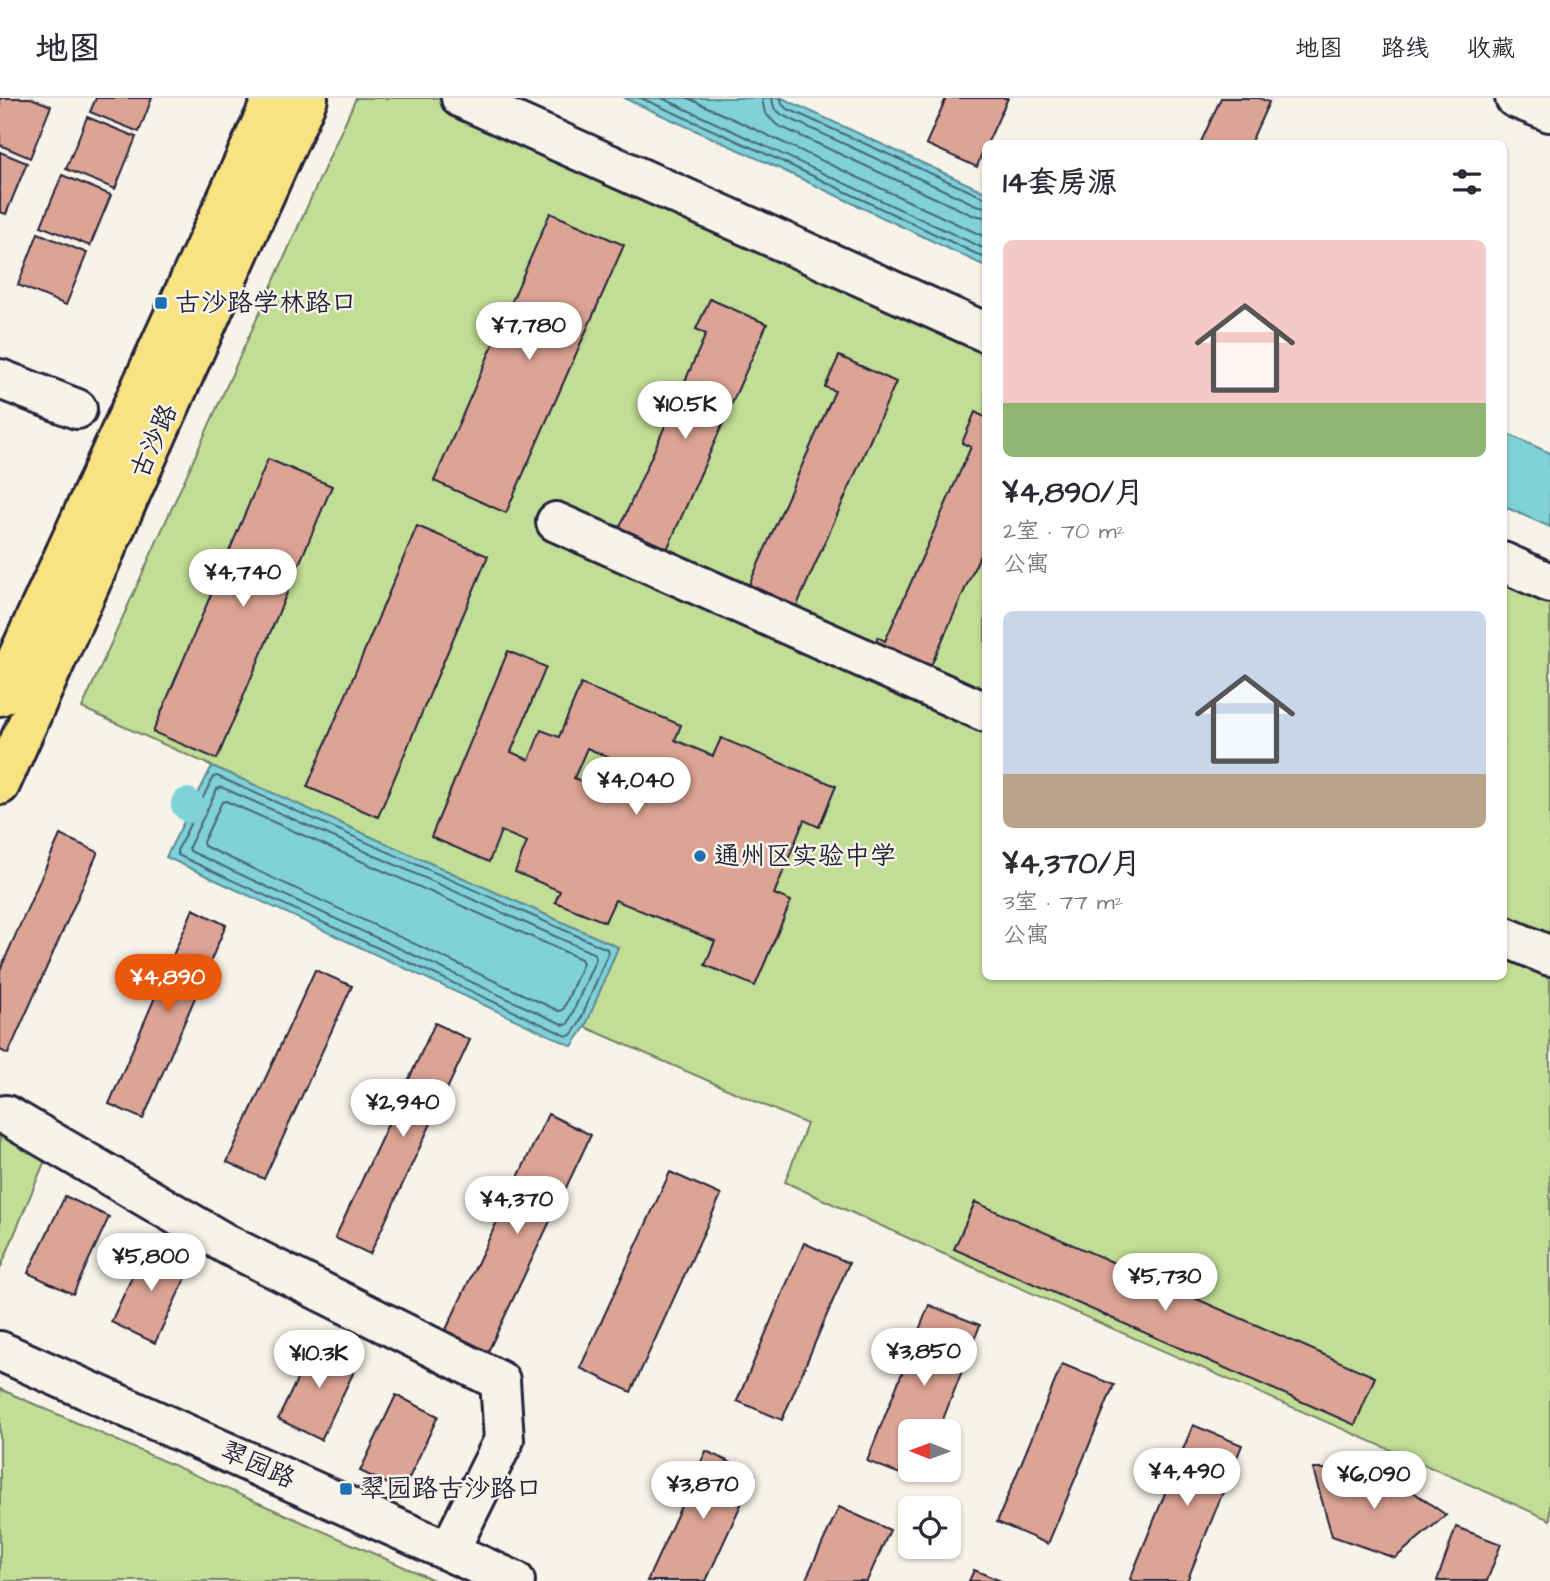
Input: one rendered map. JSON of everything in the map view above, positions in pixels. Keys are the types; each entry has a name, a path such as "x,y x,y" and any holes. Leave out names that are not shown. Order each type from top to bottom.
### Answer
{"main road":[{"name":"古沙路","path":"0,696 273,98"},
{"name":"古沙路","path":"0,785 308,98"}],"street":[{"path":"461,98 982,331"},
{"path":"1515,98 1550,112"},
{"path":"0,379 77,409"},
{"path":"556,522 982,711"},
{"path":"1507,564 1550,583"},
{"path":"1507,938 1550,956"},
{"path":"6,1115 229,1245 500,1381 504,1440 449,1550"},
{"name":"翠园路","path":"0,1351 515,1581"}],"green space":[{"name":"通州区实验中学","path":"356,98 461,98 982,331 982,980 1507,980 1507,564 1550,583 1550,1520 1071,1311 785,1182 807,1124 585,1027 618,947 82,708"},
{"path":"0,1129 48,1153 0,1269"},
{"path":"0,1389 436,1581 0,1581"}],"water":[{"path":"624,98 782,98 982,191 982,265"},
{"path":"1507,434 1550,453 1550,527 1507,508"},
{"path":"212,766 618,947 585,1027 572,1046 166,857"}],"building":[{"path":"0,98 31,98 51,106 30,158 0,145"},
{"path":"96,98 152,98 139,132 90,112"},
{"path":"946,98 1008,98 989,140 982,140 982,153 977,167 926,144"},
{"path":"1221,98 1259,98 1269,102 1252,140 1202,140"},
{"path":"87,117 136,137 115,189 66,169"},
{"path":"0,152 27,163 6,214 0,212"},
{"path":"62,175 111,195 90,246 41,226"},
{"path":"550,213 624,245 506,513 434,481"},
{"path":"38,233 87,253 66,305 18,285"},
{"path":"710,299 767,324 653,581 598,557 612,524 620,527 706,334 696,329"},
{"path":"839,356 896,382 782,639 727,615 742,581 749,585 835,391 825,387"},
{"path":"975,412 982,416 982,551 918,695 863,670 878,637 885,641 971,447 962,443"},
{"path":"268,459 332,486 217,759 153,732"},
{"path":"417,526 488,556 378,817 307,787"},
{"path":"508,651 546,667 511,752 529,760 541,730 559,737 581,684 681,725 675,740 713,756 721,738 836,786 819,827 804,820 774,894 791,901 755,986 705,965 715,941 615,900 605,922 555,902 560,891 515,872 527,842 501,831 489,862 431,837","holes":["587,748 617,761 603,791 574,778"]},
{"path":"60,835 98,852 8,1054 0,1050 0,970"},
{"path":"193,909 226,925 143,1119 109,1104"},
{"path":"315,970 352,986 264,1179 227,1162"},
{"path":"435,1023 470,1040 370,1254 335,1238"},
{"path":"548,1114 591,1135 485,1358 442,1338"},
{"path":"670,1172 721,1195 631,1392 580,1368"},
{"path":"65,1196 109,1217 73,1294 28,1273"},
{"path":"975,1202 1375,1377 1355,1425 954,1249"},
{"path":"148,1243 192,1264 155,1343 111,1322"},
{"path":"804,1243 849,1263 782,1420 737,1401"},
{"path":"929,1305 980,1325 943,1419 898,1419 898,1473 867,1461"},
{"path":"316,1340 359,1361 321,1440 278,1419"},
{"path":"1062,1364 1114,1385 1048,1544 997,1522"},
{"path":"396,1395 438,1416 403,1491 360,1471"},
{"path":"1193,1425 1242,1445 1187,1581 1134,1581 1130,1579"},
{"path":"706,1451 755,1474 706,1581 647,1581"},
{"path":"1313,1469 1352,1469 1409,1489 1446,1515 1395,1558 1332,1536"},
{"path":"839,1507 890,1530 867,1581 805,1581"},
{"path":"1456,1527 1501,1544 1487,1581 1437,1581"},
{"path":"974,1570 1001,1581 969,1581"}],"waterway":[{"path":"187,804 190,807"}],"place":[{"name":"古沙路学林路口","path":"161,303"},
{"name":"通州区实验中学","path":"700,856"},
{"name":"翠园路古沙路口","path":"346,1489"}]}
